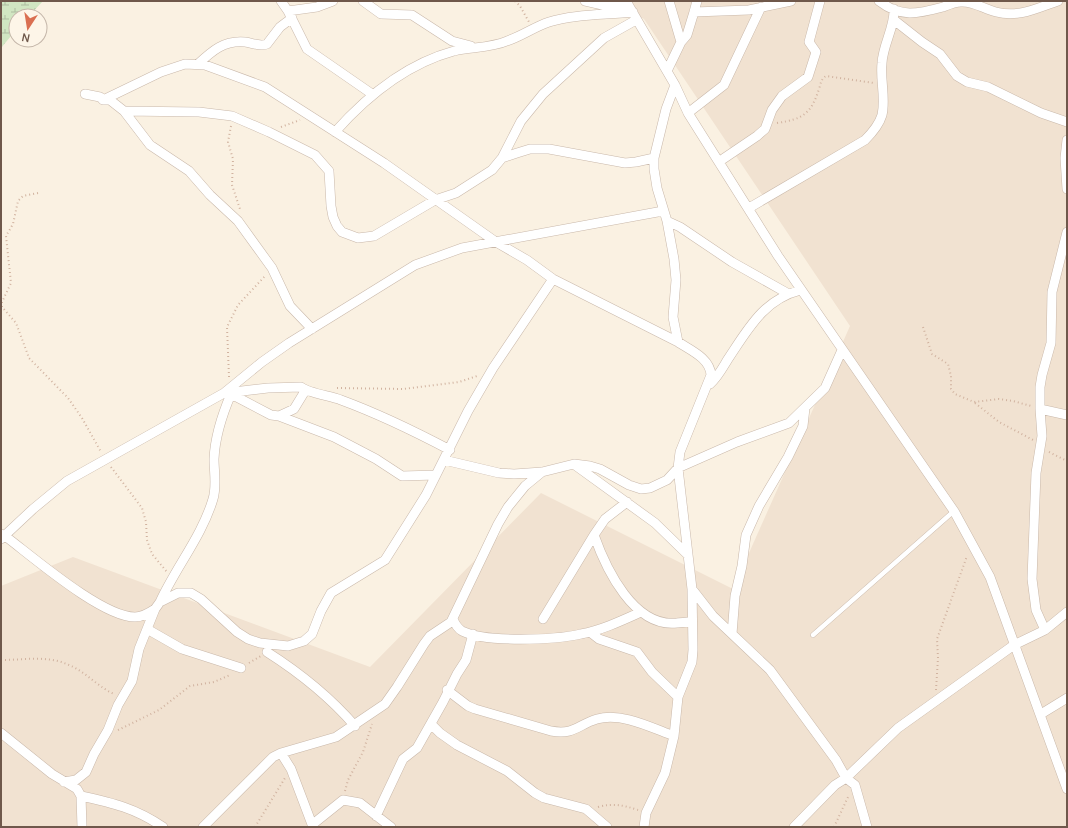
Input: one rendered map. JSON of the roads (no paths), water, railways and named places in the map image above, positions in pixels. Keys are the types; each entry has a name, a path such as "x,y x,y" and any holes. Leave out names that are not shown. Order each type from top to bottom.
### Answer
{"street":[{"path":"281,1 307,48 372,94"},
{"path":"198,64 215,49 224,44 239,42 260,45 267,44 290,15 333,1"},
{"path":"363,1 381,14 412,15 452,41 474,47"},
{"path":"585,1 607,6 627,3 675,85 688,113 720,161 748,208 801,290 954,511 973,542 990,577 1067,789"},
{"path":"669,1 681,42"},
{"path":"667,71 681,42 687,35 697,1"},
{"path":"694,12 749,10 790,1"},
{"path":"720,161 757,136 766,126 772,110 782,96 808,77 816,52 809,42 820,1"},
{"path":"879,1 890,9 903,13 922,12 960,2 972,4 994,12 1014,15 1058,1"},
{"path":"688,113 724,85 761,7"},
{"path":"748,208 865,140 873,132 882,116 884,108 882,64 884,49 894,20 894,9"},
{"path":"335,132 372,94 425,62 454,51 507,42 530,29 567,18 634,16"},
{"path":"124,111 199,112 232,116 269,132 315,155 329,171 333,217 342,232 351,237 366,238 374,236 435,200 456,193 492,170 502,158 521,121 543,94 604,38 634,16"},
{"path":"894,20 940,54 957,76 967,82 988,88 1042,114 1067,122"},
{"path":"104,100 170,68 185,64 198,64 265,87 384,163 435,200 496,242 527,260 552,279 678,342 700,356 708,364 711,375 708,387 680,452 678,468 692,589 692,662 678,696 674,736 665,773 646,813 644,827"},
{"path":"675,85 666,109 654,158 657,188 667,221 676,280 673,317 678,342"},
{"path":"84,94 100,97 104,100 110,100 124,111 150,145 189,171 210,195 238,221 272,268 290,306 312,329"},
{"path":"1067,140 1065,158 1067,189"},
{"path":"502,158 530,149 549,149 625,163 654,158"},
{"path":"552,279 493,368 468,411 450,450 413,517 385,560 331,593 321,611 314,631 304,641 288,646 260,643 248,639 237,632 201,598 191,593 178,594 148,614 136,617 116,612 100,605 68,584 2,537 67,481 229,392 262,362 415,265 462,248 663,211"},
{"path":"667,221 680,227 732,262 787,293"},
{"path":"1045,630 1036,610 1032,579 1036,473 1041,446 1042,426 1040,409 1042,375 1051,343 1052,292 1067,232"},
{"path":"708,387 760,314 778,298 787,293 801,290"},
{"path":"444,460 499,473 530,474 574,464 600,469 629,485 641,489 657,486 667,480 678,468 737,442 789,423 828,384 842,350"},
{"path":"229,392 301,387 305,391 328,395 363,408 396,422 450,450"},
{"path":"279,416 294,409 305,391"},
{"path":"229,392 271,415 279,416 334,437 376,459 402,476 436,475"},
{"path":"64,782 76,780 86,772 94,754 108,730 118,705 125,696 132,682 137,655 147,629 172,577 202,528 214,497 216,438 229,392"},
{"path":"732,634 735,596 742,566 746,535 759,506 784,464 803,426 805,408"},
{"path":"1040,409 1067,416"},
{"path":"574,464 655,524 688,555"},
{"path":"203,827 273,757 281,753 330,740 355,726 385,704 398,687 430,636 453,619 498,524 508,507 525,486 542,472"},
{"path":"543,618 594,534 605,519 627,502"},
{"path":"594,534 602,556 631,604 653,620 667,624 692,621"},
{"path":"692,589 713,616 770,670 836,760 846,778 855,785 867,827"},
{"path":"453,619 458,628 473,634 524,639 565,637 590,632 613,625 641,612"},
{"path":"794,827 835,785 846,778 898,728 1014,645 1045,630 1067,612"},
{"path":"147,629 182,649 241,668"},
{"path":"590,632 599,639 637,652 652,672 678,696"},
{"path":"379,821 403,759 417,748 431,724 448,690 466,660 473,634"},
{"path":"267,652 306,678 328,696 355,726"},
{"path":"448,690 468,706 475,709 551,731 571,731 597,719 608,718 635,722 674,736"},
{"path":"1041,714 1067,698"},
{"path":"431,724 440,733 457,745 507,771 535,793 544,798 586,809 608,827"},
{"path":"1,734 64,782 77,789 81,796 82,827"},
{"path":"281,753 291,769 313,826 343,800 360,803 379,821 391,827"},
{"path":"81,796 113,803 143,814 163,827"}],"lane":[{"path":"813,635 954,511"}]}
